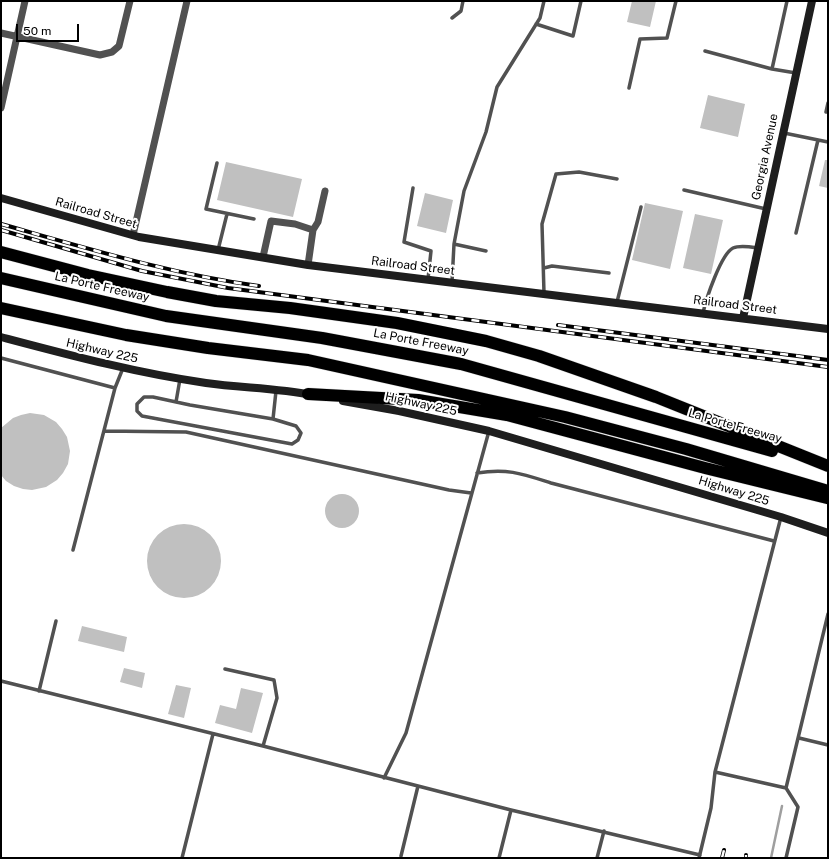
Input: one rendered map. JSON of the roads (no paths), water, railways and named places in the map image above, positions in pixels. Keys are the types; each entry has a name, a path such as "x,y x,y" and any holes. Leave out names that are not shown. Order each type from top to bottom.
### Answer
{"highway":[{"path":"1,252 88,275 216,301 290,308 397,323 486,341 539,356 656,398 828,466"},
{"name":"La Porte Freeway","path":"1,278 166,316 322,338 461,364 828,466"},
{"path":"1,308 126,336 308,360 565,417 686,449 828,491"},
{"path":"308,394 418,400 507,415 828,499"}],"street":[{"path":"1,108 25,1"},
{"path":"1,33 100,54 112,52 119,46 130,1"},
{"path":"133,235 187,1"},
{"name":"Georgia Avenue","path":"743,318 812,1"},
{"path":"308,265 313,230 318,222 325,191"},
{"name":"Railroad Street","path":"1,198 140,237 308,265 828,329"},
{"path":"263,257 271,221 296,224 313,230"},
{"name":"Highway 225","path":"1,338 123,368 180,379 308,394 399,411 489,431 781,517 828,533"}],"lane":[{"path":"452,18 461,11 463,1"},
{"path":"452,282 454,244 464,191 486,132 498,87 540,18 544,1"},
{"path":"536,24 573,36 581,1"},
{"path":"628,88 640,39 667,38 676,1"},
{"path":"772,69 786,1"},
{"path":"705,51 772,69 796,73"},
{"path":"828,104 826,112 828,112"},
{"path":"783,133 828,142"},
{"path":"796,233 818,140"},
{"path":"217,163 206,209 254,219"},
{"path":"544,295 542,224 556,174 579,172 617,179"},
{"path":"413,188 404,242 431,251 428,279"},
{"path":"684,190 766,209"},
{"path":"617,302 641,207"},
{"path":"218,250 227,214"},
{"path":"454,244 486,251"},
{"path":"703,313 708,294 725,256 733,248 758,248"},
{"path":"544,268 552,266 610,273"},
{"path":"1,358 115,388"},
{"path":"73,550 115,388 123,368"},
{"path":"176,402 180,379"},
{"path":"272,419 276,391"},
{"path":"144,397 153,397 272,419 296,426 301,433 298,440 292,444 142,416 137,411 137,404 144,397"},
{"path":"104,430 186,432 471,494"},
{"path":"384,778 406,733 489,431"},
{"path":"477,473 495,470 518,472 551,483 774,541"},
{"path":"1,681 263,746 511,810 604,831 700,857 711,808 715,772 781,517"},
{"path":"786,858 798,808 786,788 828,614"},
{"path":"39,691 56,621"},
{"path":"225,669 274,680 277,698 263,746"},
{"path":"182,858 213,734"},
{"path":"799,738 828,745"},
{"path":"715,772 786,788"},
{"path":"401,856 418,786"},
{"path":"499,858 511,810"},
{"path":"597,858 604,831"}],"waterway":[{"path":"771,858 782,806"}],"railway":[{"path":"1,224 97,251 194,275 259,286"},
{"path":"1,230 142,271 228,288 828,367"},
{"path":"558,325 828,360"},
{"path":"722,858 724,850"}]}
